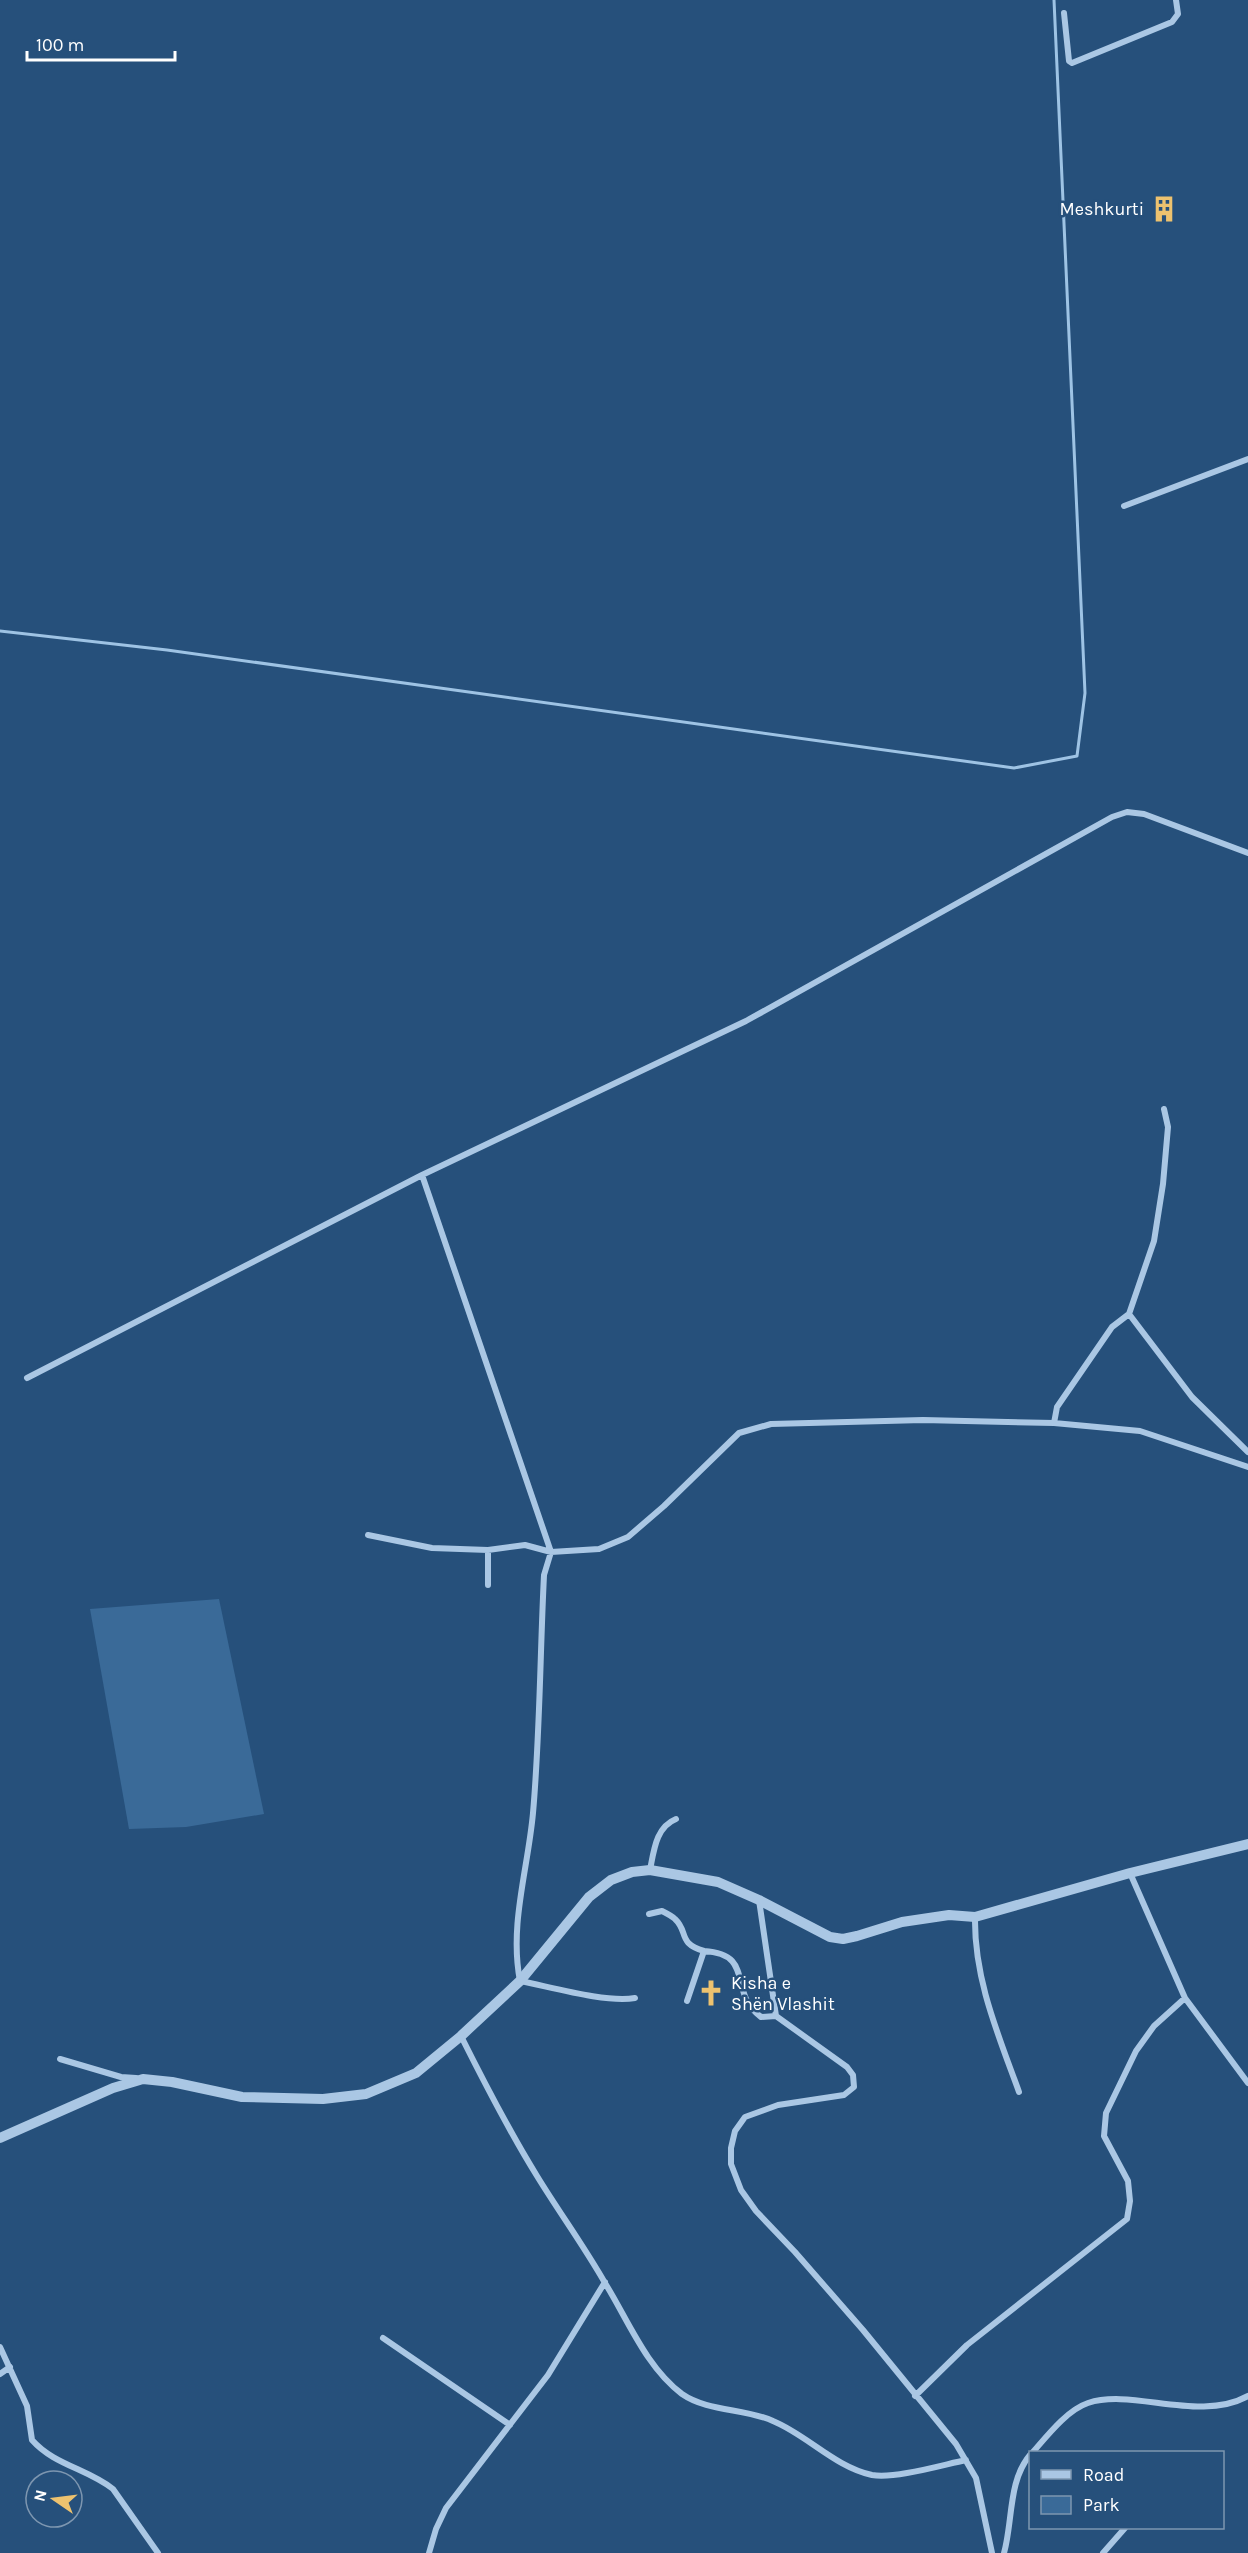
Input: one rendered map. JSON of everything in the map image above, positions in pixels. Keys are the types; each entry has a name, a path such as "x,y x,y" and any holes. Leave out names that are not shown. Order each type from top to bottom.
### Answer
{"street":[{"path":"1064,12 1069,61 1072,63 1172,22 1178,14 1176,0"},
{"path":"1124,506 1248,459"},
{"path":"27,1378 422,1175 746,1021 1112,816 1127,812 1144,814 1248,853"},
{"path":"1053,1424 1058,1407 1112,1328 1129,1314 1154,1241 1163,1184 1168,1126 1164,1109"},
{"path":"422,1175 551,1552 544,1575 532,1816 518,1916 515,1957 520,1981"},
{"path":"1129,1314 1192,1397 1248,1452"},
{"path":"368,1535 432,1548 488,1550 525,1545 551,1552 599,1549 628,1537 664,1506 724,1445 739,1433 771,1424 923,1420 1053,1424 1140,1431 1248,1467"},
{"path":"488,1550 488,1585"},
{"path":"650,1870 656,1840 667,1823 676,1819"},
{"path":"60,2059 121,2077 172,2082 243,2097 323,2099 366,2094 416,2073 461,2036 520,1981 589,1897 611,1880 632,1872 650,1870 718,1882 759,1900 830,1937 843,1939 902,1922 949,1915 975,1917 1130,1873 1248,1844"},
{"path":"1130,1873 1185,1998 1248,2083"},
{"path":"759,1900 776,2016"},
{"path":"649,1914 662,1911 676,1920 684,1939 693,1948 717,1952 732,1959 739,1971 742,1994 751,2009 761,2017 776,2016 847,2067 853,2075 854,2087 844,2095 778,2105 746,2117 735,2131 731,2148 731,2164 741,2190 756,2211 795,2252 956,2444 976,2478 992,2553"},
{"path":"975,1917 977,1965 988,2005 1019,2092"},
{"path":"687,2001 704,1951"},
{"path":"520,1981 604,1997 635,1998"},
{"path":"915,2396 967,2345 1127,2219 1131,2201 1128,2181 1104,2136 1106,2113 1136,2051 1154,2026 1185,1998"},
{"path":"461,2036 536,2174 605,2282 643,2348 662,2374 684,2395 708,2405 774,2421 853,2469 874,2475 892,2474 966,2460"},
{"path":"0,2138 113,2088 142,2079"},
{"path":"429,2553 436,2529 446,2508 548,2375 605,2282"},
{"path":"383,2338 510,2425"},
{"path":"0,2347 27,2406 32,2440 66,2465 104,2481 113,2489 158,2553"},
{"path":"0,2374 9,2367"},
{"path":"1035,2451 1057,2425 1086,2403 1109,2399 1190,2406 1240,2400 1248,2396"},
{"path":"1004,2553 1016,2485 1023,2464 1029,2457"},
{"path":"1103,2553 1124,2529"}],"green space":[{"path":"219,1599 264,1814 186,1827 129,1829 90,1609"}],"waterway":[{"path":"0,631 167,650 1014,768 1077,756 1085,693 1054,0"}],"place":[{"name":"Meshkurti","path":"1164,209"},
{"name":"Kisha e Shën Vlashit","path":"711,1993"}]}
